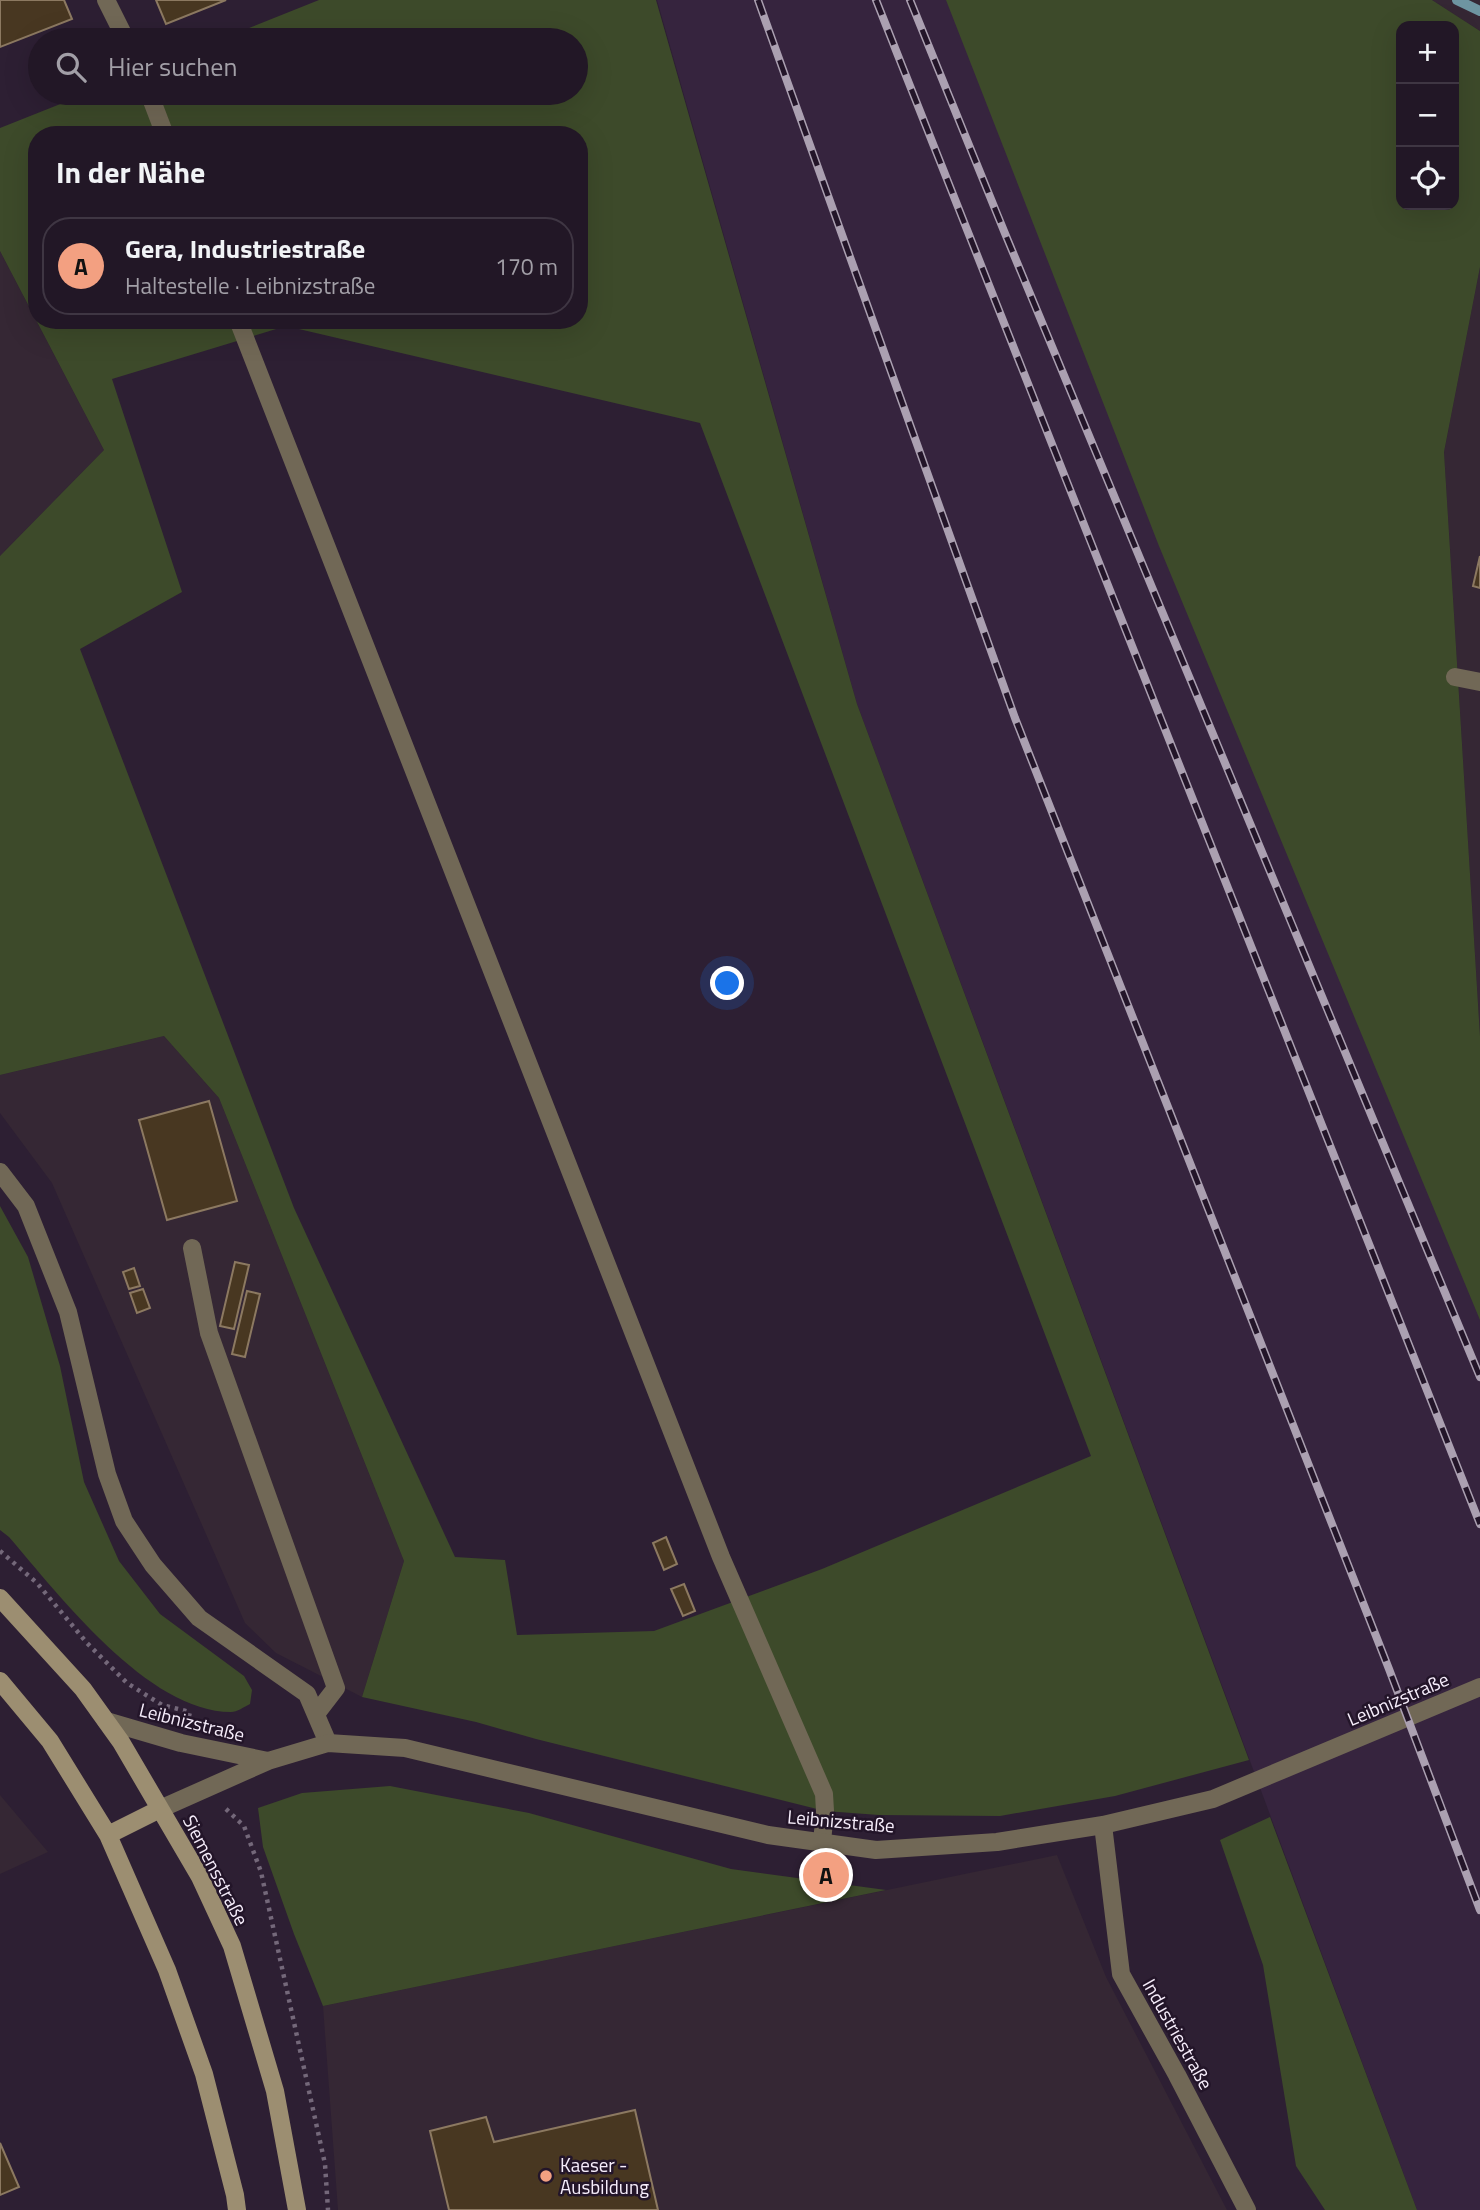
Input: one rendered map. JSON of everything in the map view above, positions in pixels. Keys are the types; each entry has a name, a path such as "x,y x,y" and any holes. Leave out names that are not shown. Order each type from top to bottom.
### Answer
{"main road":[{"name":"Siemensstraße","path":"0,1598 83,1689 106,1721 200,1877 232,1946 275,2091 297,2210"},
{"path":"0,1681 50,1741 108,1835 167,1970 204,2074 237,2210"},
{"path":"108,1835 160,1809"}],"street":[{"path":"106,0 120,28"},
{"path":"154,105 162,126"},
{"path":"242,329 721,1557 824,1794 822,1842"},
{"path":"1455,677 1480,682"},
{"path":"0,1172 26,1206 68,1312 107,1474 124,1521 153,1565 199,1618 307,1695 328,1743"},
{"path":"192,1248 209,1334 336,1688 316,1714"},
{"name":"Leibnizstraße","path":"160,1809 268,1761 328,1743 405,1748 768,1835 876,1850 997,1842 1103,1825 1213,1799 1480,1687"},
{"name":"Leibnizstraße","path":"106,1721 181,1743 268,1761"},
{"name":"Industriestraße","path":"1103,1825 1121,1974 1247,2210"}],"path":[{"path":"0,1551 37,1583 87,1643 127,1684 162,1704 190,1712"},
{"path":"244,1826 261,1872 325,2164 328,2210"}],"shaded area":[{"path":"657,0 974,0 1480,1260 1480,2210 1417,2210 857,704"},
{"path":"1432,0 1480,0 1480,31"},
{"path":"0,251 28,305 28,329 41,329 104,450 0,556"},
{"path":"1480,267 1480,1036 1444,452"},
{"path":"164,1036 219,1098 404,1561 362,1697 276,1653 245,1623 52,1183 0,1113 0,1075"},
{"path":"0,1795 48,1852 0,1874"},
{"path":"1057,1855 1106,1977 1227,2210 338,2210 323,2006"}],"green space":[{"path":"319,0 656,0 857,704 1249,1760 1115,1796 1000,1816 879,1815 825,1811 476,1722 362,1697 404,1561 219,1098 164,1036 0,1075 0,556 104,450 41,329 276,329 112,379 182,592 80,649 294,1208 455,1557 505,1560 517,1635 654,1631 822,1569 1091,1456 700,423 299,329 588,329 588,126 28,126 28,305 0,251 0,128 58,105 588,105 588,28 249,28"},
{"path":"946,0 1432,0 1480,31 1480,267 1444,452 1480,1036 1480,1320 1159,546"},
{"path":"0,1206 28,1257 60,1366 84,1482 119,1561 160,1614 244,1676 252,1690 250,1704 236,1711 200,1707 168,1693 137,1672 79,1618 0,1530"},
{"path":"390,1786 529,1813 731,1869 886,1890 323,2006 263,1847 258,1808 302,1793"},
{"path":"1270,1817 1417,2210 1325,2210 1296,2166 1263,1965 1220,1840"}],"building":[{"path":"0,0 64,0 72,19 49,28 28,28 28,36 0,47"},
{"path":"156,0 226,0 166,24"},
{"path":"1480,556 1480,588 1473,586"},
{"path":"209,1101 237,1201 167,1220 139,1120"},
{"path":"235,1262 249,1265 234,1329 220,1326"},
{"path":"134,1268 140,1286 129,1289 123,1272"},
{"path":"143,1289 150,1308 137,1313 130,1293"},
{"path":"247,1291 260,1294 245,1357 232,1354"},
{"path":"666,1537 677,1564 664,1570 653,1543"},
{"path":"684,1584 695,1611 683,1616 671,1589"},
{"name":"Kaeser - Ausbildung","path":"635,2110 658,2210 449,2210 430,2131 486,2117 494,2142"},
{"path":"0,2143 19,2187 0,2195"}],"waterway":[{"path":"1457,0 1480,11"}],"railway":[{"path":"758,0 1015,718 1389,1669 1480,1910"},
{"path":"876,0 1480,1524"},
{"path":"910,0 1480,1377"}],"place":[{"name":"Gera, Industriestraße","path":"826,1875"},
{"name":"Kaeser - Ausbildung","path":"546,2176"}]}
